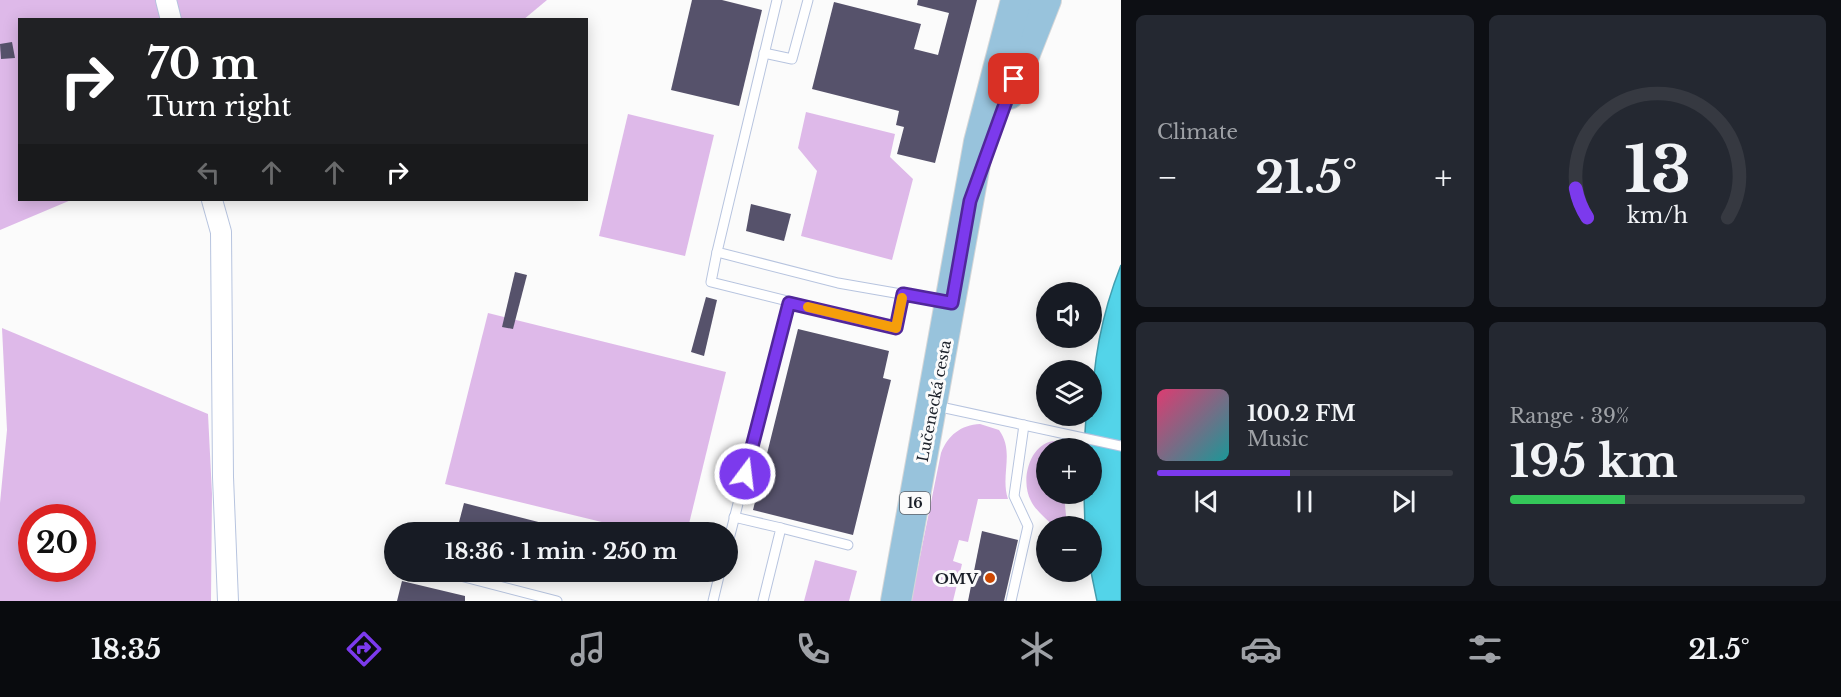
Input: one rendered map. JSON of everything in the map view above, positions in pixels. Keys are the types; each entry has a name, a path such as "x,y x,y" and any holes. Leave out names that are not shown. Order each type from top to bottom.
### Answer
{"main road":[{"name":"Lučenecká cesta","path":"896,601 952,303 979,142 1016,0"},
{"name":"Lučenecká cesta","path":"970,201 1014,79 1046,0"}],"street":[{"path":"166,0 170,18"},
{"path":"213,201 221,232 223,477 228,601"}],"lane":[{"path":"777,0 711,282 896,328 903,294"},
{"path":"764,52 792,59 808,0"},
{"path":"717,252 838,283 952,303"},
{"path":"733,522 789,303"},
{"path":"933,405 1121,446"},
{"path":"1011,601 1028,526 1014,496 1024,425"},
{"path":"734,517 849,545"},
{"path":"763,601 781,528"},
{"path":"484,582 557,601"},
{"path":"713,601 718,582"}],"shaded area":[{"path":"0,0 156,0 160,18 18,18 18,201 69,201 0,230"},
{"path":"173,0 547,0 525,18 179,18"},
{"path":"806,112 895,134 890,157 913,179 892,260 801,236 817,171 798,148"},
{"path":"628,114 714,135 685,256 599,236"},
{"path":"488,313 726,372 689,522 602,522 445,484"},
{"path":"2,328 208,414 212,494 211,601 0,601 0,503 7,430"},
{"path":"980,424 999,430 1004,438 1007,455 1005,481 1008,499 978,499 968,542 959,540 953,561 962,564 953,601 911,601 941,453 947,441 956,432 967,426"},
{"path":"1036,452 1036,504 1065,504 1066,516 1044,516 1031,501 1026,484"},
{"path":"815,560 857,571 849,601 804,601"}],"water":[{"path":"1121,265 1121,601 1097,601 1093,582 1102,582 1102,516 1085,516 1084,504 1102,504 1102,438 1085,438 1085,426 1102,426 1102,360 1096,360 1098,348 1102,348 1102,325"}],"building":[{"path":"692,0 722,0 762,10 739,106 671,90"},
{"path":"918,0 977,0 935,163 897,154 904,127 896,125 899,111 812,89 834,2 921,24 914,49 938,55 949,13 917,5"},
{"path":"12,42 15,58 1,59 0,44"},
{"path":"751,204 791,214 784,241 746,231"},
{"path":"515,272 527,275 513,329 502,327"},
{"path":"706,297 717,300 704,356 691,352"},
{"path":"798,329 889,351 883,378 891,380 853,535 753,510"},
{"path":"464,503 538,522 459,522"},
{"path":"982,531 1018,540 1004,601 968,601"},
{"path":"402,582 465,596 465,601 397,601"}],"slow traffic":[{"path":"808,307 896,328 902,298"}],"place":[{"name":"OMV","path":"990,578"}],"route":[{"path":"745,474 789,303 896,328 903,294 952,303 970,201 1014,79"}]}
